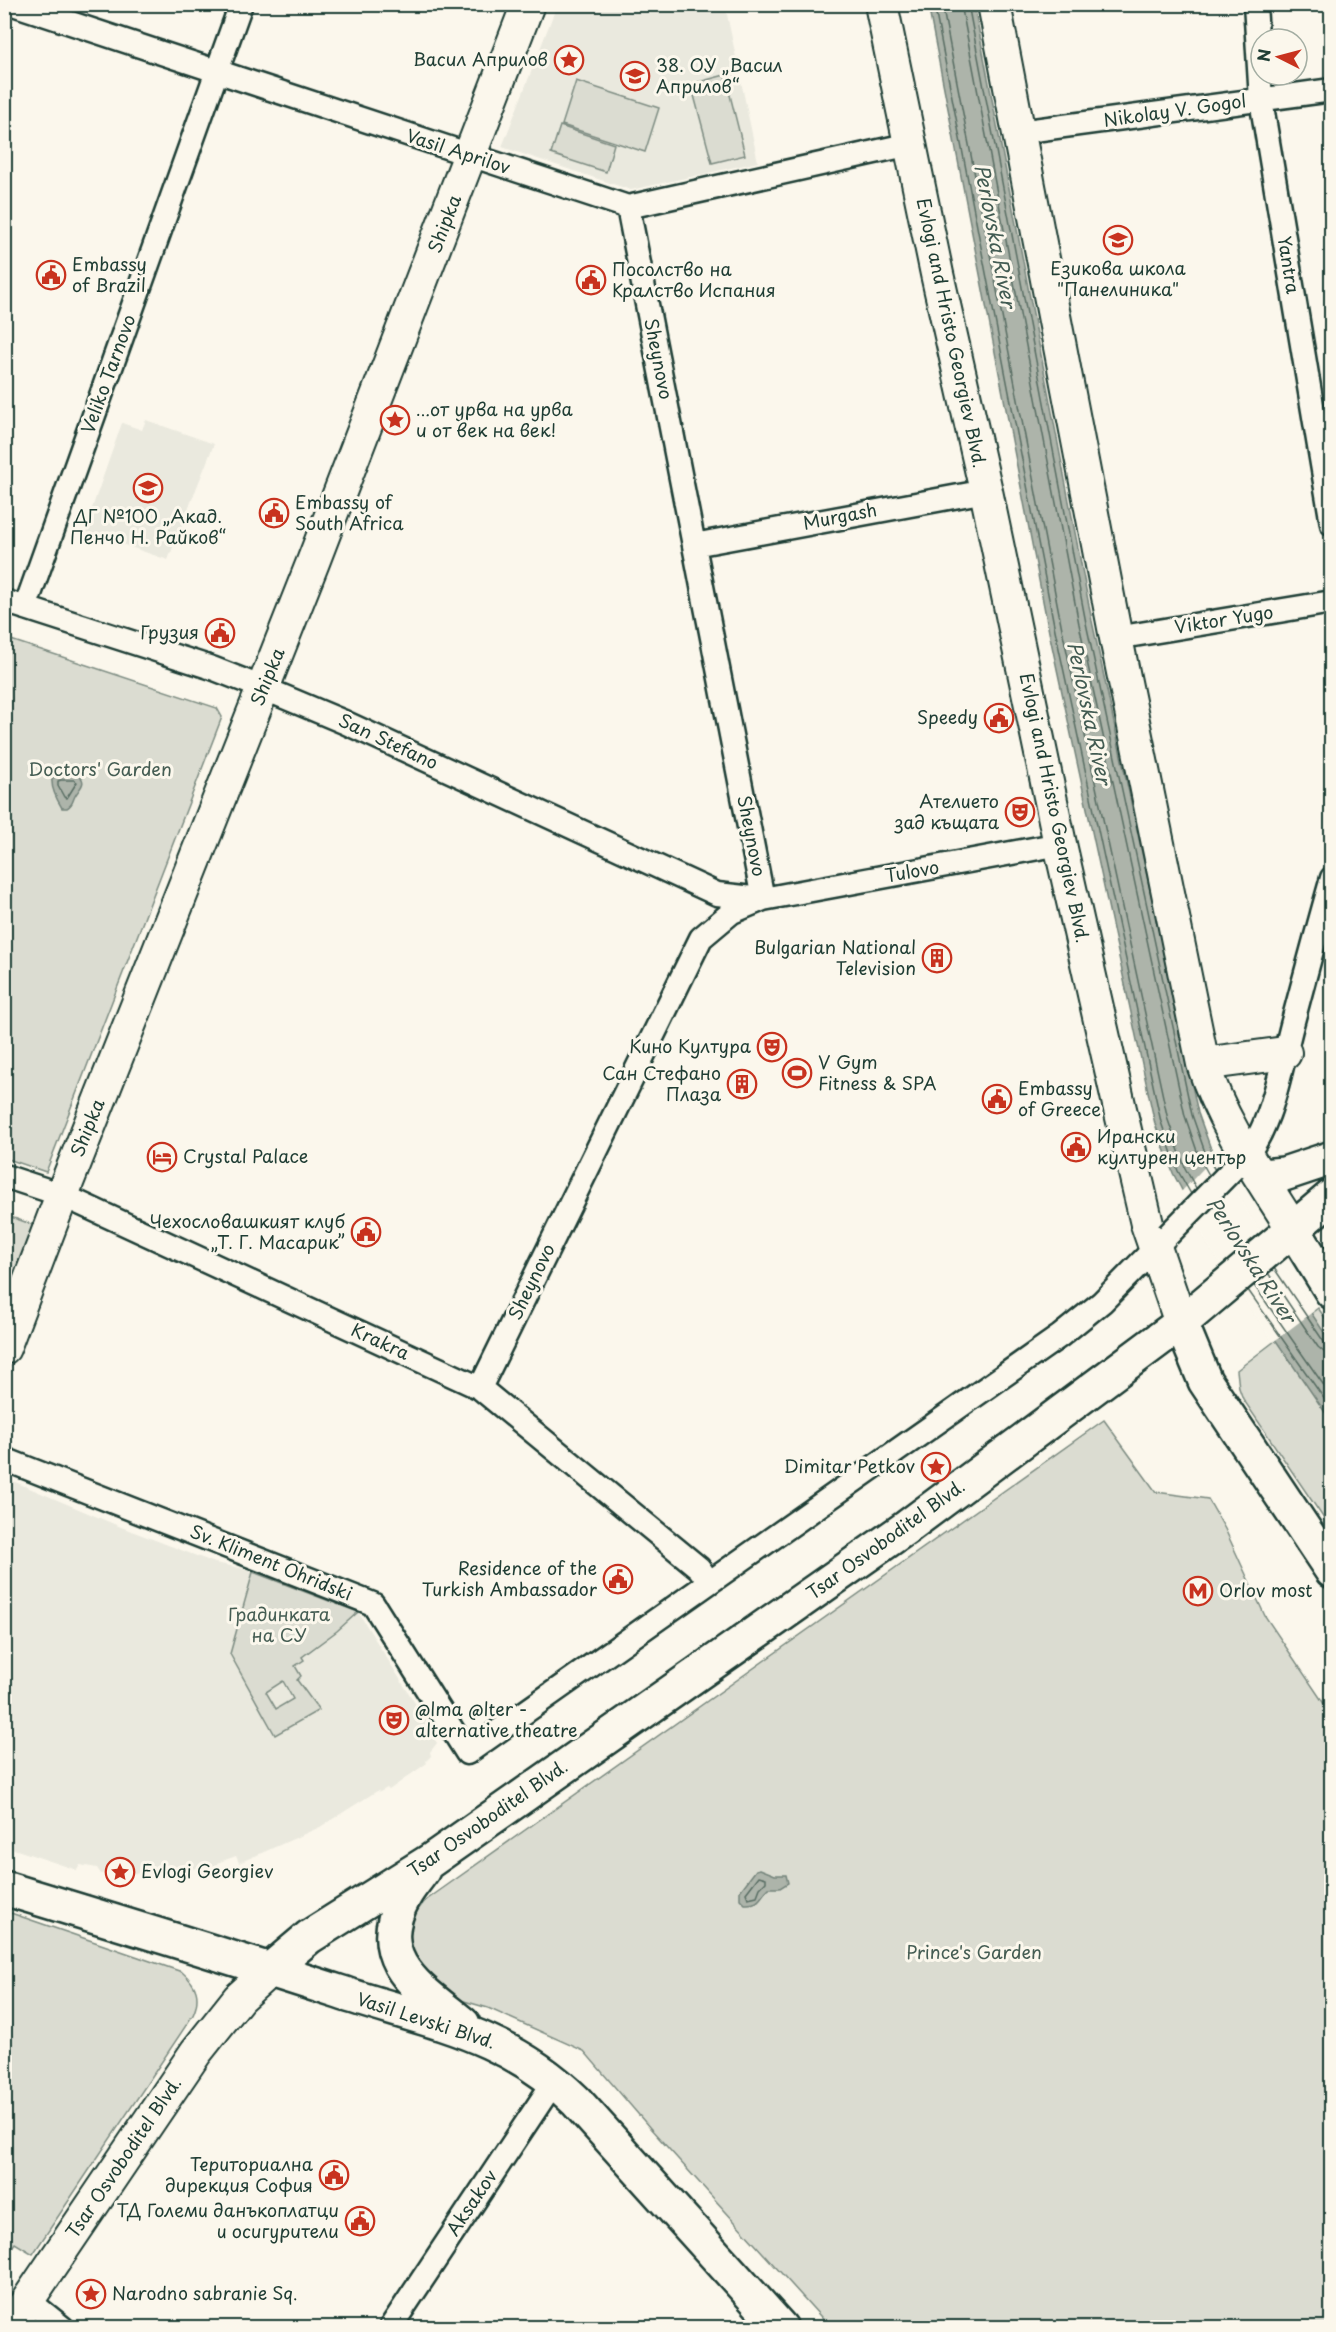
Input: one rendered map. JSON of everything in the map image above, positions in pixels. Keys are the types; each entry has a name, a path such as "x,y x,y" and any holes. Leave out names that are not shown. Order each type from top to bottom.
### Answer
{"main road":[{"name":"Shipka","path":"4,1348 62,1195 471,156 528,4"},
{"name":"Evlogi and Hristo Georgiev Blvd.","path":"881,4 937,274 1117,1098 1161,1242 1192,1314 1205,1382 1332,1571"},
{"path":"994,4 1116,638 1203,1064 1248,1167 1285,1236 1332,1292"},
{"path":"1203,1064 1285,1053"},
{"path":"1248,1167 1284,1174 1332,1158"},
{"name":"Tsar Osvoboditel Blvd.","path":"9,2328 196,2052 245,1992 271,1969 309,1937 430,1861 907,1527 1192,1314 1332,1196"},
{"path":"430,1861 404,1896 392,1935 393,1950 398,1963 410,1979 476,2035"},
{"name":"Vasil Levski Blvd.","path":"4,1888 271,1969 476,2035 529,2061 555,2080 576,2100 780,2327"}],"street":[{"name":"Vasil Aprilov","path":"13,4 628,207"},
{"name":"Veliko Tarnovo","path":"15,605 241,4"},
{"name":"Yantra","path":"1256,4 1261,100 1332,524"},
{"name":"Nikolay V. Gogol","path":"1019,132 1332,90"},
{"path":"628,207 897,147 911,147"},
{"name":"Sheynovo","path":"480,1388 701,938 732,912 763,899 628,207"},
{"name":"Murgash","path":"694,546 986,491"},
{"name":"Viktor Yugo","path":"1116,638 1332,602"},
{"name":"San Stefano","path":"15,605 212,668 263,688 344,722 717,894 763,899"},
{"name":"Tulovo","path":"763,899 1060,844"},
{"path":"709,1582 1060,1336 1102,1302 1161,1242 1248,1167 1277,1087 1332,878"},
{"name":"Krakra","path":"4,1176 62,1195 480,1388 699,1568 709,1582"},
{"name":"Sv. Kliment Ohridski","path":"4,1459 374,1604 467,1753 709,1582"},
{"name":"Aksakov","path":"390,2328 555,2080"},
{"path":"28,2300 61,2326"}],"shaded area":[{"name":"38. ОУ „Васил Априлов“","path":"557,5 725,5 758,162 631,190 502,147"},
{"name":"ДГ №100 „Акад. Пенчо Н. Райков“","path":"146,420 214,444 168,560 84,531 122,423 142,430"},
{"path":"8,1479 121,1527 215,1563 241,1568 358,1612 435,1735 433,1737 437,1743 430,1752 431,1756 426,1761 427,1763 389,1790 387,1788 380,1792 377,1791 320,1827 239,1863 236,1856 217,1863 216,1871 196,1868 156,1877 117,1870 101,1874 97,1868 80,1865 77,1870 5,1846 4,1481 7,1482"}],"green space":[{"path":"725,75 745,155 712,163 691,84"},
{"path":"576,81 659,108 645,152 562,125"},
{"path":"560,126 614,144 606,172 551,154"},
{"name":"Doctors' Garden","path":"5,638 217,708 222,717 46,1172 5,1158"},
{"path":"4,1215 34,1225 5,1301"},
{"path":"1318,1308 1331,1326 1331,1529 1243,1399 1237,1370"},
{"name":"Prince's Garden","path":"1104,1420 1156,1492 1208,1499 1225,1529 1265,1616 1331,1714 1331,2327 830,2327 650,2128 584,2051 488,2008 447,1996 405,1956 408,1922 425,1901"},
{"name":"Градинката на СУ","path":"253,1572 358,1612 302,1657 304,1660 295,1666 301,1676 297,1680 319,1710 275,1735 230,1654","holes":["283,1681 293,1699 276,1709 266,1692"]},
{"path":"5,1911 182,1972 194,1987 197,2003 193,2015 33,2254 15,2243 5,2258"}],"water":[{"name":"Perlovska River","path":"928,5 974,5 1092,621 1198,1113 1212,1152 1248,1217 1331,1343 1331,1421 1212,1247 1173,1173 1155,1124 1049,632"},
{"path":"59,773 78,774 83,783 67,808 62,808 52,787 52,779"},
{"path":"760,1869 775,1875 786,1875 788,1883 780,1888 769,1888 757,1902 745,1904 740,1899 740,1891 756,1870"}],"pier":[{"path":"1217,1154 1250,1216 1314,1311 1273,1342 1210,1249 1180,1193"}],"place":[{"name":"Васил Априлов","path":"569,60"},
{"name":"38. ОУ „Васил Априлов“","path":"635,76"},
{"name":"Езикова школа \"Панелиника\"","path":"1118,240"},
{"name":"Embassy of Brazil","path":"51,275"},
{"name":"Посолство на Кралство Испания","path":"591,280"},
{"name":"...от урва на урва и от век на век!","path":"395,420"},
{"name":"ДГ №100 „Акад. Пенчо Н. Райков“","path":"148,488"},
{"name":"Embassy of South Africa","path":"274,513"},
{"name":"Грузия","path":"220,633"},
{"name":"Speedy","path":"999,718"},
{"name":"Ателието зад къщата","path":"1020,812"},
{"name":"Bulgarian National Television","path":"937,958"},
{"name":"Кино Култура","path":"772,1047"},
{"name":"V Gym Fitness & SPA","path":"797,1073"},
{"name":"Сан Стефано Плаза","path":"742,1084"},
{"name":"Embassy of Greece","path":"997,1099"},
{"name":"Ирански културен център","path":"1076,1147"},
{"name":"Crystal Palace","path":"162,1157"},
{"name":"Чехословашкият клуб „Т. Г. Масарик”","path":"366,1232"},
{"name":"Dimitar Petkov","path":"936,1467"},
{"name":"Residence of the Turkish Ambassador","path":"618,1579"},
{"name":"Orlov most","path":"1198,1591"},
{"name":"@lma @lter - alternative theatre","path":"394,1720"},
{"name":"Evlogi Georgiev","path":"120,1872"},
{"name":"Териториална дирекция София","path":"334,2175"},
{"name":"ТД Големи данъкоплатци и осигурители","path":"360,2221"},
{"name":"Narodno sabranie Sq.","path":"91,2294"}]}
